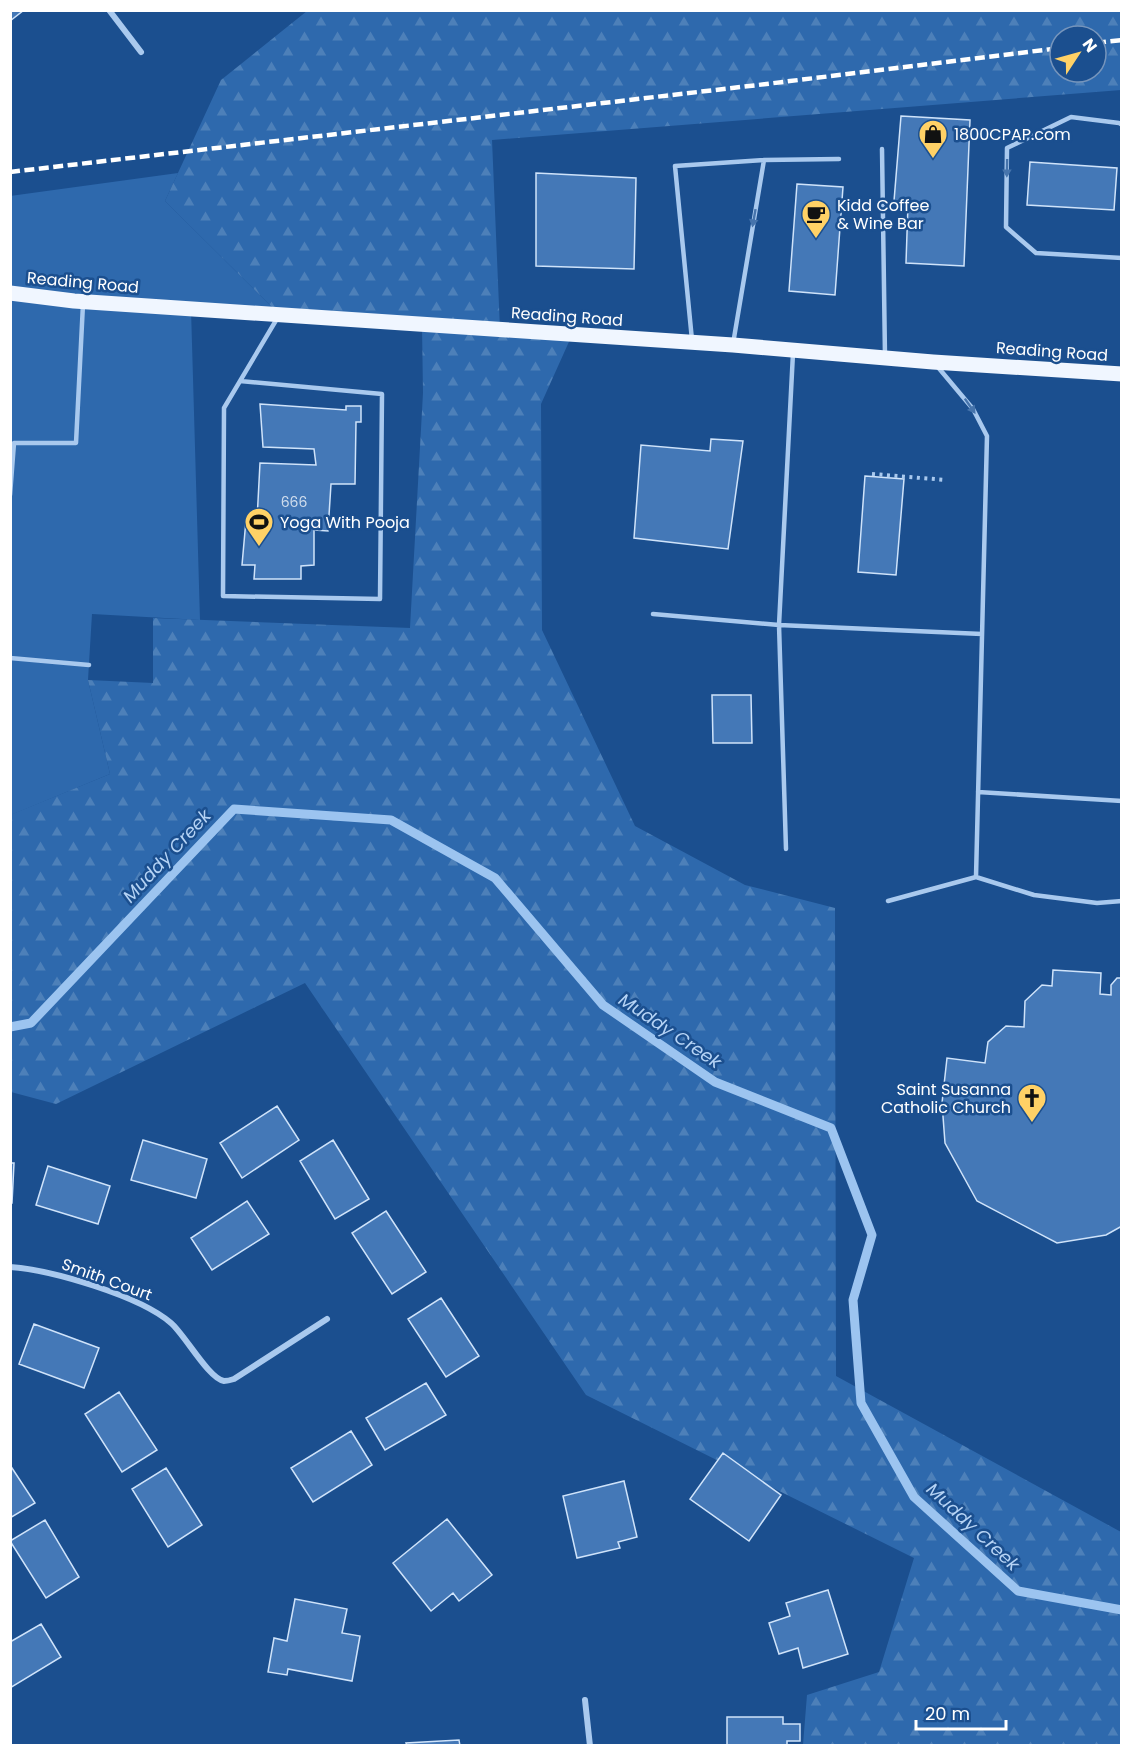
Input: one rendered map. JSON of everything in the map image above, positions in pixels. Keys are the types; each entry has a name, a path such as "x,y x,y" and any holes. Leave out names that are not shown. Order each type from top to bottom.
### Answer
{"main road":[{"name":"Reading Road","path":"10,293 83,301 1122,374"}],"street":[{"path":"109,10 141,52"},
{"name":"Smith Court","path":"10,1267 49,1273 113,1293 154,1311 172,1323 213,1375 224,1381 234,1379 327,1319"},
{"path":"585,1700 590,1746"}],"lane":[{"path":"1122,125 1071,117 1007,148 1006,216 1006,227 1036,253 1122,258"},
{"path":"882,149 885,358"},
{"path":"693,343 675,166 764,160 839,159"},
{"path":"733,345 764,160"},
{"path":"10,495 14,443 76,443 83,301"},
{"path":"240,381 382,394 380,599 223,596 224,408 240,381 280,315"},
{"path":"786,849 779,625 793,350"},
{"path":"933,362 972,409 987,436 976,877"},
{"path":"653,614 779,625 982,634"},
{"path":"10,658 89,665"},
{"path":"978,792 1122,801"},
{"path":"888,901 976,877 1034,895 1097,903 1122,901"}],"path":[{"path":"873,474 946,480"}],"green space":[{"path":"307,11 1121,11 1121,90 492,140 500,330 572,335 541,404 542,630 635,826 745,885 835,908 836,1376 1121,1532 1121,1745 803,1745 807,1695 879,1672 914,1558 586,1395 305,983 56,1104 11,1092 10,815 110,774 88,680 153,683 153,618 410,628 423,393 422,325 280,315 165,201 221,80"},
{"path":"178,173 165,201 280,315 191,309 200,620 92,614 88,680 110,774 11,815 10,196"}],"building":[{"path":"10,10 24,10 10,21"},
{"name":"1800CPAP.com","path":"901,116 970,120 964,266 906,263 908,204 894,201"},
{"path":"1030,162 1117,168 1114,210 1027,205"},
{"path":"536,173 636,178 634,269 536,266"},
{"name":"Kidd Coffee & Wine Bar","path":"797,184 843,187 835,295 789,291"},
{"path":"260,404 346,410 346,406 361,406 361,422 356,422 355,484 331,484 328,531 314,530 314,565 301,566 301,579 254,579 255,565 242,565 246,520 257,520 260,463 316,465 314,449 263,447"},
{"path":"711,439 743,441 728,549 634,538 641,445 710,451"},
{"path":"865,476 904,479 896,575 858,572"},
{"path":"712,695 751,695 752,743 713,743"},
{"name":"Saint Susanna Catholic Church","path":"1053,970 1101,973 1100,994 1111,995 1111,985 1117,978 1122,978 1122,1226 1106,1235 1057,1243 977,1201 945,1143 942,1103 947,1058 985,1063 988,1042 1006,1026 1024,1027 1025,1001 1042,985 1052,986"},
{"path":"277,1106 299,1140 242,1178 220,1143"},
{"path":"143,1140 207,1159 196,1198 131,1180"},
{"path":"333,1140 369,1199 335,1219 300,1161"},
{"path":"10,1163 14,1163 12,1203 10,1203"},
{"path":"48,1166 110,1186 98,1224 36,1205"},
{"path":"247,1201 269,1234 212,1270 191,1238"},
{"path":"386,1211 426,1272 392,1294 352,1233"},
{"path":"441,1298 479,1356 446,1377 408,1319"},
{"path":"34,1324 99,1348 84,1388 19,1364"},
{"path":"426,1383 446,1415 385,1450 366,1418"},
{"path":"119,1392 157,1450 122,1472 85,1414"},
{"path":"351,1431 372,1465 313,1502 291,1468"},
{"path":"723,1453 781,1495 749,1541 690,1499"},
{"path":"10,1465 35,1503 10,1518"},
{"path":"166,1468 202,1525 168,1547 132,1489"},
{"path":"624,1481 637,1537 618,1542 620,1548 577,1558 563,1496"},
{"path":"447,1519 492,1575 459,1601 453,1593 431,1611 393,1563"},
{"path":"45,1520 79,1577 46,1598 10,1541"},
{"path":"828,1590 848,1654 803,1668 798,1648 779,1654 769,1623 790,1616 786,1603"},
{"path":"295,1599 347,1609 342,1633 360,1636 352,1681 288,1669 287,1675 268,1672 274,1638 287,1641"},
{"path":"41,1624 61,1657 10,1688 10,1642"},
{"path":"727,1717 783,1717 783,1724 800,1724 800,1741 787,1741 787,1746 727,1746"},
{"path":"459,1740 460,1746 407,1746 406,1743"}],"waterway":[{"name":"Muddy Creek","path":"10,1027 31,1023 234,809 391,820 495,878 603,1005 715,1082 831,1128 872,1235 853,1300 861,1403 914,1497 1018,1591 1122,1610"}],"railway":[{"path":"1108,42 1122,40"},
{"path":"10,172 1048,49"}],"place":[{"name":"1800CPAP.com","path":"933,160"},
{"name":"Kidd Coffee & Wine Bar","path":"816,240"},
{"name":"Yoga With Pooja","path":"259,548"},
{"name":"Saint Susanna Catholic Church","path":"1032,1124"}]}
